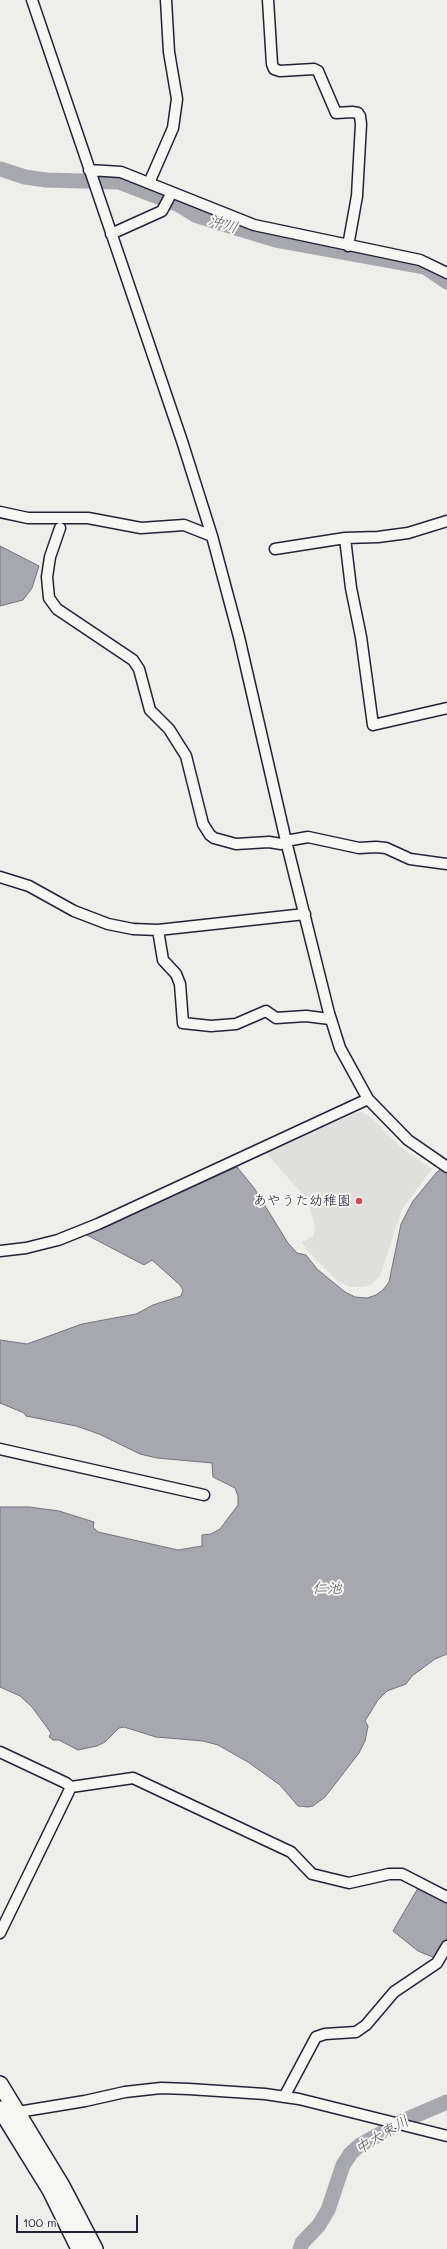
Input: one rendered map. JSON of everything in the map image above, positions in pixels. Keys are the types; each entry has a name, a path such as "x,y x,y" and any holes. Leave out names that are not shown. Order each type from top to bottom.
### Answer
{"highway":[{"path":"0,2084 5,2112 50,2190 79,2249"},
{"path":"5,2112 62,2186 95,2249"}],"street":[{"path":"32,0 212,536 239,637 286,841 330,1019 340,1048 368,1099 408,1140 447,1167"},
{"path":"149,184 173,128 177,99 169,52 166,0"},
{"path":"268,0 272,64 274,69 280,71 314,69 318,71 336,114 352,112 358,113 360,116 361,124 357,196 348,246"},
{"path":"90,172 116,171 149,184 171,195 254,225 420,260 447,273"},
{"path":"111,234 162,211 171,195"},
{"path":"0,512 28,518 88,518 142,528 184,526 212,536"},
{"path":"275,549 344,538 378,537 408,533 447,520"},
{"path":"60,528 53,548 47,577 49,598 57,609 127,656 139,668 150,710 169,729 186,756 203,824 210,835 214,838 236,844 281,844 286,841 308,837 359,848 376,846 386,848 410,859 447,864"},
{"path":"344,538 351,588 361,637 373,725 447,708"},
{"path":"0,877 12,879 29,886 74,910 108,924 133,929 158,930 305,914"},
{"path":"158,930 163,960 176,974 180,984 183,1023 211,1026 236,1024 266,1012 276,1018 306,1016 330,1019"},
{"path":"0,1251 26,1248 58,1240 98,1224 368,1099"},
{"path":"0,1449 204,1495"},
{"path":"0,1752 66,1782 71,1787"},
{"path":"71,1787 133,1778 291,1852 312,1874 349,1884 389,1874 402,1874 447,1897"},
{"path":"0,1933 71,1787"},
{"path":"284,2097 316,2037 325,2034 356,2032 366,2025 394,1992 438,1963 447,1946"},
{"path":"5,2112 85,2101 125,2092 155,2088 240,2092 284,2097 447,2136"}],"shaded area":[{"path":"361,1112 371,1117 404,1150 432,1169 402,1209 380,1276 372,1284 363,1287 350,1287 336,1280 307,1250 302,1242 313,1236 315,1229 308,1197 305,1197 266,1153"}],"water":[{"path":"0,546 39,566 32,588 23,600 0,606"},
{"name":"仁池","path":"237,1167 254,1188 288,1243 297,1253 306,1255 317,1269 345,1292 355,1297 367,1298 376,1295 383,1290 389,1282 401,1224 413,1201 437,1172 442,1169 447,1172 447,1654 435,1659 412,1676 406,1684 387,1691 378,1700 365,1721 368,1726 365,1741 359,1753 325,1797 313,1806 308,1807 298,1806 280,1785 248,1762 218,1745 203,1741 156,1737 124,1727 119,1728 105,1742 97,1746 78,1750 59,1740 53,1740 49,1737 51,1733 32,1707 20,1696 0,1687 0,1507 29,1507 59,1511 94,1522 93,1527 98,1532 178,1550 202,1546 202,1535 211,1534 220,1529 238,1505 238,1496 235,1488 213,1477 212,1463 157,1458 140,1454 99,1434 76,1426 26,1416 24,1413 0,1403 0,1340 27,1344 82,1324 136,1314 153,1305 181,1296 183,1290 180,1285 152,1260 144,1265 85,1234"},
{"path":"418,1888 447,1901 447,1938 435,1958 418,1951 393,1931"}],"waterway":[{"name":"沖川","path":"0,169 25,177 46,180 119,182 179,205 195,215 220,223 276,240 425,267 447,282"},
{"name":"中大束川","path":"300,2249 302,2243 319,2225 328,2210 343,2165 351,2153 360,2145 405,2120 447,2102"}],"place":[{"name":"あやうた幼稚園","path":"359,1201"}]}
